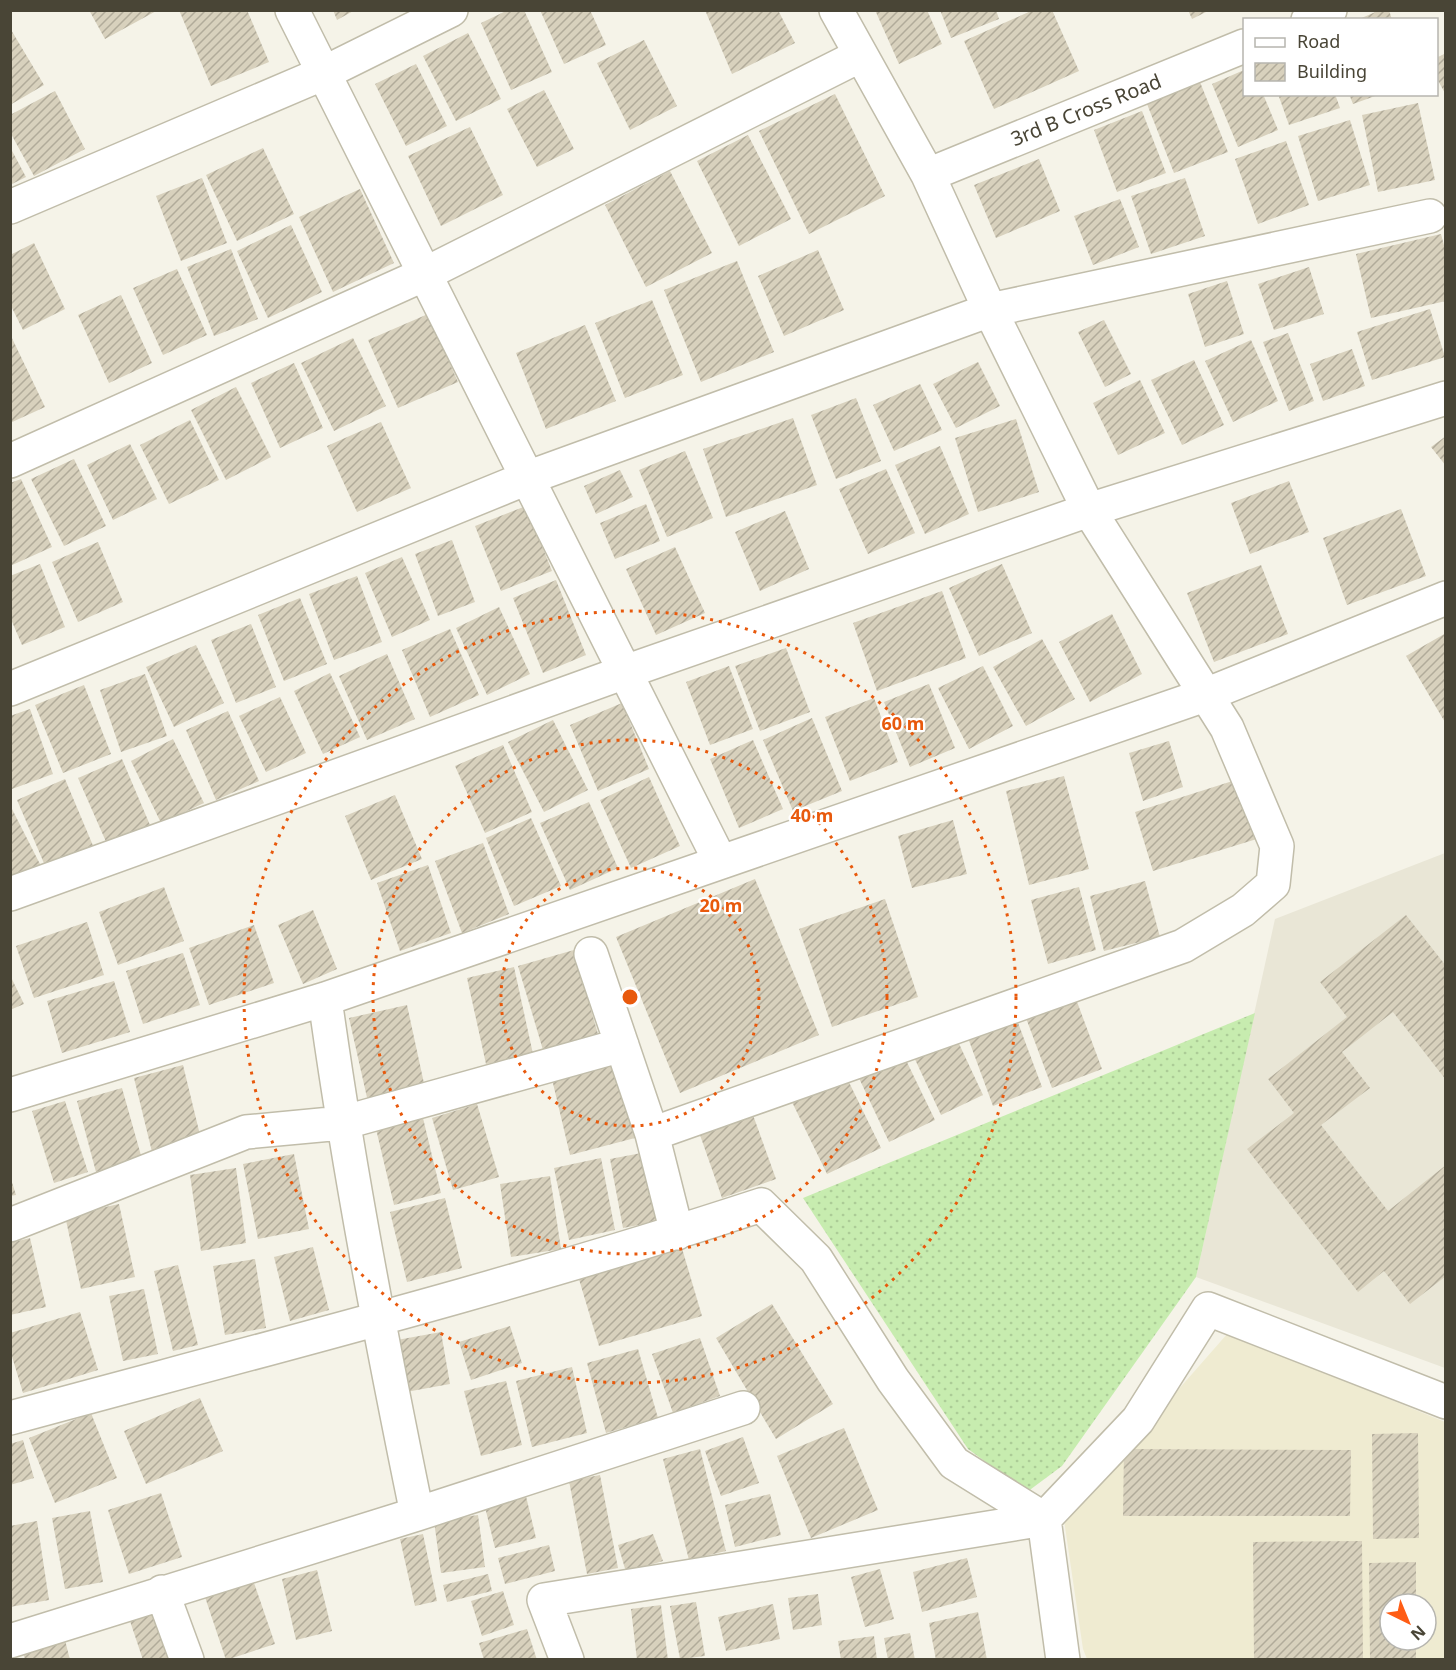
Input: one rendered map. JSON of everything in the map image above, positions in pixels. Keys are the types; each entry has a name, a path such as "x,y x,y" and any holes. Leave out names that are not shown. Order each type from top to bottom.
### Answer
{"street":[{"path":"292,10 720,861"},
{"path":"10,207 324,73 450,10"},
{"path":"652,1134 1183,946 1243,910 1273,884 1277,846 1227,728 1208,694 1089,510 990,310 928,175 836,10"},
{"path":"1312,18 1330,10"},
{"name":"3rd B Cross Road","path":"928,175 1243,47"},
{"path":"10,461 425,274 861,55"},
{"path":"10,689 528,478 990,310 1430,216"},
{"path":"10,894 625,672 1089,510 1446,398"},
{"path":"10,1095 325,999 1208,694 1446,598"},
{"path":"591,954 652,1134 677,1233"},
{"path":"325,999 342,1123 377,1318 417,1514"},
{"path":"10,1225 246,1132 342,1123 622,1045"},
{"path":"10,1418 677,1233 761,1205 816,1259 894,1380 954,1463 1044,1519"},
{"path":"567,1659 544,1600 1044,1519 1138,1420 1208,1309 1446,1402"},
{"path":"10,1641 417,1514 743,1408"},
{"path":"1044,1519 1063,1659"},
{"path":"162,1592 187,1659"}],"shaded area":[{"path":"1445,853 1445,1368 1196,1277 1275,919"},
{"path":"1228,1333 1445,1422 1445,1659 1087,1659 1083,1649 1064,1520"}],"green space":[{"path":"1255,1013 1196,1277 1062,1466 1027,1492 968,1449 803,1198"}],"building":[{"path":"89,10 158,10 105,39"},
{"path":"179,10 247,10 269,62 211,86"},
{"path":"333,10 355,10 337,20"},
{"path":"508,10 524,10 552,72 511,90 481,23"},
{"path":"540,10 590,10 606,45 564,64"},
{"path":"705,10 778,10 795,43 732,74"},
{"path":"875,10 927,10 942,44 899,64"},
{"path":"940,10 996,10 999,19 951,38"},
{"path":"1033,10 1052,10 1079,71 994,109 964,41"},
{"path":"1188,10 1210,10 1192,19"},
{"path":"1380,10 1389,10 1391,18 1362,18"},
{"path":"10,28 44,85 10,105"},
{"path":"468,33 501,99 456,121 423,56"},
{"path":"644,40 677,106 630,130 597,63"},
{"path":"1446,53 1446,95 1438,81 1438,57"},
{"path":"416,64 447,126 406,146 375,84"},
{"path":"1243,70 1243,96 1264,96 1278,130 1238,147 1212,84"},
{"path":"1200,82 1228,152 1174,173 1147,104"},
{"path":"544,90 574,149 537,167 507,109"},
{"path":"55,91 85,149 34,176 10,132 10,115"},
{"path":"835,94 885,196 809,234 759,131"},
{"path":"1279,96 1336,96 1340,108 1289,125"},
{"path":"1350,96 1375,96 1353,104"},
{"path":"1418,103 1435,180 1378,192 1362,115"},
{"path":"1142,111 1166,173 1117,192 1094,130"},
{"path":"1350,120 1370,185 1318,201 1298,136"},
{"path":"470,127 503,195 441,226 408,156"},
{"path":"748,135 791,219 739,246 697,161"},
{"path":"1286,141 1309,205 1258,224 1235,159"},
{"path":"10,147 26,177 10,185"},
{"path":"263,148 294,214 237,241 206,175"},
{"path":"1039,159 1060,211 996,238 974,185"},
{"path":"670,171 712,253 646,287 605,205"},
{"path":"202,178 227,243 181,261 156,196"},
{"path":"1185,178 1205,236 1151,254 1131,196"},
{"path":"360,189 394,263 333,292 299,217"},
{"path":"1120,199 1139,247 1093,265 1074,216"},
{"path":"291,225 322,292 268,318 237,251"},
{"path":"1441,234 1446,253 1446,301 1371,318 1356,254"},
{"path":"34,243 65,309 23,330 10,304 10,255"},
{"path":"231,249 258,319 214,336 187,267"},
{"path":"818,250 844,310 784,336 758,276"},
{"path":"737,261 774,352 701,382 664,290"},
{"path":"1309,267 1324,314 1274,330 1258,284"},
{"path":"177,269 207,335 163,355 133,288"},
{"path":"1227,281 1244,334 1205,347 1188,294"},
{"path":"121,295 152,363 109,383 78,315"},
{"path":"652,300 683,375 625,398 595,323"},
{"path":"1430,309 1445,357 1372,380 1357,332"},
{"path":"428,314 458,382 398,408 368,340"},
{"path":"1104,320 1131,374 1105,387 1078,332"},
{"path":"585,325 616,401 546,429 516,353"},
{"path":"1288,333 1314,401 1289,411 1263,342"},
{"path":"10,334 45,407 10,423"},
{"path":"353,338 386,406 334,431 301,363"},
{"path":"1251,340 1278,401 1233,422 1205,361"},
{"path":"1352,349 1365,386 1323,401 1310,364"},
{"path":"1194,360 1224,425 1182,445 1151,380"},
{"path":"978,362 1000,406 956,428 933,384"},
{"path":"294,363 323,428 280,448 251,383"},
{"path":"1140,380 1165,433 1118,455 1093,403"},
{"path":"920,384 942,430 894,451 873,405"},
{"path":"236,387 271,457 226,480 191,410"},
{"path":"856,398 881,461 836,479 811,415"},
{"path":"793,418 817,485 726,517 703,449"},
{"path":"1016,419 1039,492 978,512 955,438"},
{"path":"190,420 219,480 169,504 140,445"},
{"path":"381,422 411,488 357,512 327,446"},
{"path":"1446,436 1446,466 1431,447"},
{"path":"130,444 157,499 113,520 87,465"},
{"path":"940,446 969,514 925,534 895,465"},
{"path":"685,451 713,518 667,537 639,470"},
{"path":"74,459 106,526 64,546 31,479"},
{"path":"886,469 915,533 868,554 839,489"},
{"path":"620,470 633,497 596,514 584,486"},
{"path":"21,479 52,547 10,566 10,483"},
{"path":"1289,481 1309,532 1250,554 1231,503"},
{"path":"646,504 660,541 615,559 600,523"},
{"path":"526,506 552,571 501,591 475,526"},
{"path":"1401,509 1426,576 1347,605 1323,538"},
{"path":"785,511 809,569 760,591 735,532"},
{"path":"452,540 475,602 438,616 415,554"},
{"path":"98,542 123,602 78,622 52,562"},
{"path":"675,547 705,613 656,635 626,569"},
{"path":"402,557 430,620 392,637 365,573"},
{"path":"40,564 65,627 22,645 10,617 10,576"},
{"path":"1002,564 1032,633 979,656 949,588"},
{"path":"1261,565 1288,634 1214,662 1187,593"},
{"path":"357,576 382,642 334,660 309,594"},
{"path":"556,580 586,655 543,673 513,598"},
{"path":"942,591 966,658 877,691 853,623"},
{"path":"300,598 327,664 284,681 258,615"},
{"path":"499,607 530,674 487,695 456,628"},
{"path":"1112,614 1142,674 1090,702 1059,642"},
{"path":"251,624 276,687 236,703 211,640"},
{"path":"450,629 479,695 430,717 402,650"},
{"path":"1446,633 1446,724 1406,656"},
{"path":"1042,639 1075,699 1026,726 993,667"},
{"path":"196,645 224,703 174,727 146,667"},
{"path":"786,648 810,712 760,731 735,666"},
{"path":"387,654 415,719 367,740 339,676"},
{"path":"729,666 753,729 710,745 686,682"},
{"path":"983,666 1013,726 969,749 938,688"},
{"path":"330,673 360,737 323,754 294,691"},
{"path":"145,674 167,736 121,752 100,690"},
{"path":"929,684 955,748 910,767 884,702"},
{"path":"84,685 111,754 63,773 35,705"},
{"path":"280,697 306,753 266,772 239,716"},
{"path":"874,698 898,762 850,781 825,717"},
{"path":"622,703 649,769 598,791 570,725"},
{"path":"30,709 53,774 12,789 10,716"},
{"path":"228,711 259,781 216,800 186,730"},
{"path":"812,718 842,791 793,811 763,740"},
{"path":"553,720 588,790 544,812 508,742"},
{"path":"173,739 204,803 161,823 131,761"},
{"path":"753,740 783,809 739,828 710,759"},
{"path":"1169,741 1183,787 1143,801 1129,753"},
{"path":"503,745 532,812 485,833 455,766"},
{"path":"122,759 150,825 107,844 78,778"},
{"path":"1064,776 1089,869 1029,885 1006,791"},
{"path":"649,777 680,846 631,868 600,800"},
{"path":"1242,778 1260,838 1153,871 1135,812"},
{"path":"65,779 94,848 46,868 17,800"},
{"path":"395,795 422,859 371,880 345,816"},
{"path":"589,802 618,868 570,890 540,823"},
{"path":"10,805 42,868 10,883"},
{"path":"531,818 561,886 514,906 486,838"},
{"path":"953,820 967,874 912,888 898,836"},
{"path":"483,843 509,914 462,933 435,861"},
{"path":"428,865 451,933 400,951 377,883"},
{"path":"755,879 819,1035 680,1093 616,937"},
{"path":"1145,881 1160,937 1104,951 1090,896"},
{"path":"164,887 184,941 118,965 99,912"},
{"path":"1079,887 1096,950 1048,964 1031,900"},
{"path":"885,899 918,997 832,1027 799,929"},
{"path":"313,910 337,969 303,984 278,925"},
{"path":"1406,915 1446,966 1446,1080 1393,1012 1342,1052 1370,1088 1321,1125 1388,1211 1446,1165 1446,1276 1410,1304 1384,1271 1358,1292 1247,1149 1294,1113 1268,1079 1347,1017 1320,982"},
{"path":"87,922 104,975 34,998 16,946"},
{"path":"254,925 274,983 209,1005 189,948"},
{"path":"574,950 598,1034 543,1050 518,966"},
{"path":"183,953 200,1005 143,1024 126,971"},
{"path":"514,967 533,1054 486,1064 467,978"},
{"path":"10,975 24,1004 10,1010"},
{"path":"114,981 130,1032 62,1053 47,1001"},
{"path":"1076,999 1102,1069 1052,1088 1026,1018"},
{"path":"407,1005 425,1088 368,1102 349,1018"},
{"path":"1017,1020 1042,1087 993,1106 968,1038"},
{"path":"954,1033 983,1095 941,1115 912,1053"},
{"path":"903,1054 935,1120 889,1142 858,1076"},
{"path":"615,1059 635,1138 570,1155 551,1075"},
{"path":"183,1065 201,1139 152,1152 134,1078"},
{"path":"846,1076 881,1148 827,1174 792,1102"},
{"path":"122,1088 142,1159 96,1172 77,1101"},
{"path":"65,1101 88,1172 54,1183 32,1111"},
{"path":"477,1104 499,1177 453,1190 432,1118"},
{"path":"753,1115 776,1179 722,1198 700,1135"},
{"path":"423,1118 441,1193 394,1205 376,1129"},
{"path":"652,1151 665,1220 623,1228 610,1159"},
{"path":"294,1154 309,1229 258,1239 243,1164"},
{"path":"601,1158 615,1230 569,1240 554,1168"},
{"path":"236,1168 246,1243 201,1251 190,1175"},
{"path":"10,1176 16,1195 10,1196"},
{"path":"550,1176 561,1249 511,1257 500,1184"},
{"path":"445,1198 462,1268 407,1282 390,1212"},
{"path":"119,1204 135,1277 81,1289 65,1216"},
{"path":"30,1238 46,1307 10,1315 10,1243"},
{"path":"681,1245 702,1316 599,1346 578,1276"},
{"path":"313,1247 329,1310 290,1321 274,1257"},
{"path":"255,1259 266,1328 225,1335 213,1266"},
{"path":"178,1265 198,1345 173,1351 154,1271"},
{"path":"144,1289 158,1354 123,1361 109,1296"},
{"path":"772,1304 833,1404 776,1439 716,1338"},
{"path":"80,1312 98,1370 23,1393 10,1350 10,1333"},
{"path":"510,1326 522,1363 471,1380 459,1342"},
{"path":"441,1332 450,1384 406,1392 397,1340"},
{"path":"700,1338 720,1396 673,1413 652,1354"},
{"path":"638,1349 658,1418 606,1433 587,1363"},
{"path":"572,1367 587,1433 532,1447 516,1381"},
{"path":"506,1381 522,1445 481,1456 464,1391"},
{"path":"200,1398 223,1451 146,1484 124,1431"},
{"path":"91,1413 117,1478 55,1503 29,1438"},
{"path":"844,1428 878,1510 811,1538 777,1456"},
{"path":"1418,1433 1419,1538 1373,1539 1372,1434"},
{"path":"743,1437 759,1483 721,1496 705,1451"},
{"path":"23,1440 34,1478 10,1485 10,1444"},
{"path":"700,1449 726,1551 689,1560 663,1459"},
{"path":"1124,1449 1351,1450 1350,1516 1123,1516"},
{"path":"600,1475 618,1568 587,1574 569,1481"},
{"path":"525,1492 536,1538 495,1548 484,1503"},
{"path":"161,1493 182,1557 129,1574 108,1510"},
{"path":"770,1494 781,1535 735,1547 725,1505"},
{"path":"90,1511 103,1582 65,1589 52,1518"},
{"path":"478,1515 485,1567 441,1573 434,1521"},
{"path":"37,1521 49,1600 10,1607 10,1526"},
{"path":"423,1534 437,1601 415,1606 400,1539"},
{"path":"653,1534 663,1561 626,1572 618,1545"},
{"path":"1362,1541 1363,1660 1254,1660 1253,1542"},
{"path":"549,1545 555,1571 505,1584 498,1558"},
{"path":"967,1558 977,1597 922,1612 913,1572"},
{"path":"1416,1562 1416,1592 1378,1592 1378,1652 1416,1652 1416,1660 1370,1660 1369,1563"},
{"path":"880,1569 894,1619 865,1627 851,1577"},
{"path":"317,1570 332,1631 296,1640 282,1579"},
{"path":"488,1574 492,1591 447,1602 443,1585"},
{"path":"252,1577 275,1644 226,1660 204,1594"},
{"path":"503,1591 514,1625 482,1636 471,1601"},
{"path":"818,1594 822,1625 793,1630 788,1598"},
{"path":"696,1602 705,1656 680,1659 670,1606"},
{"path":"773,1604 780,1639 726,1651 718,1617"},
{"path":"661,1605 668,1660 637,1660 631,1609"},
{"path":"158,1611 174,1660 143,1660 130,1621"},
{"path":"978,1612 987,1660 936,1660 929,1623"},
{"path":"527,1629 537,1660 484,1660 479,1643"},
{"path":"910,1633 915,1660 888,1660 884,1638"},
{"path":"874,1636 877,1660 841,1660 838,1641"},
{"path":"65,1640 70,1660 25,1660 23,1651"}]}
